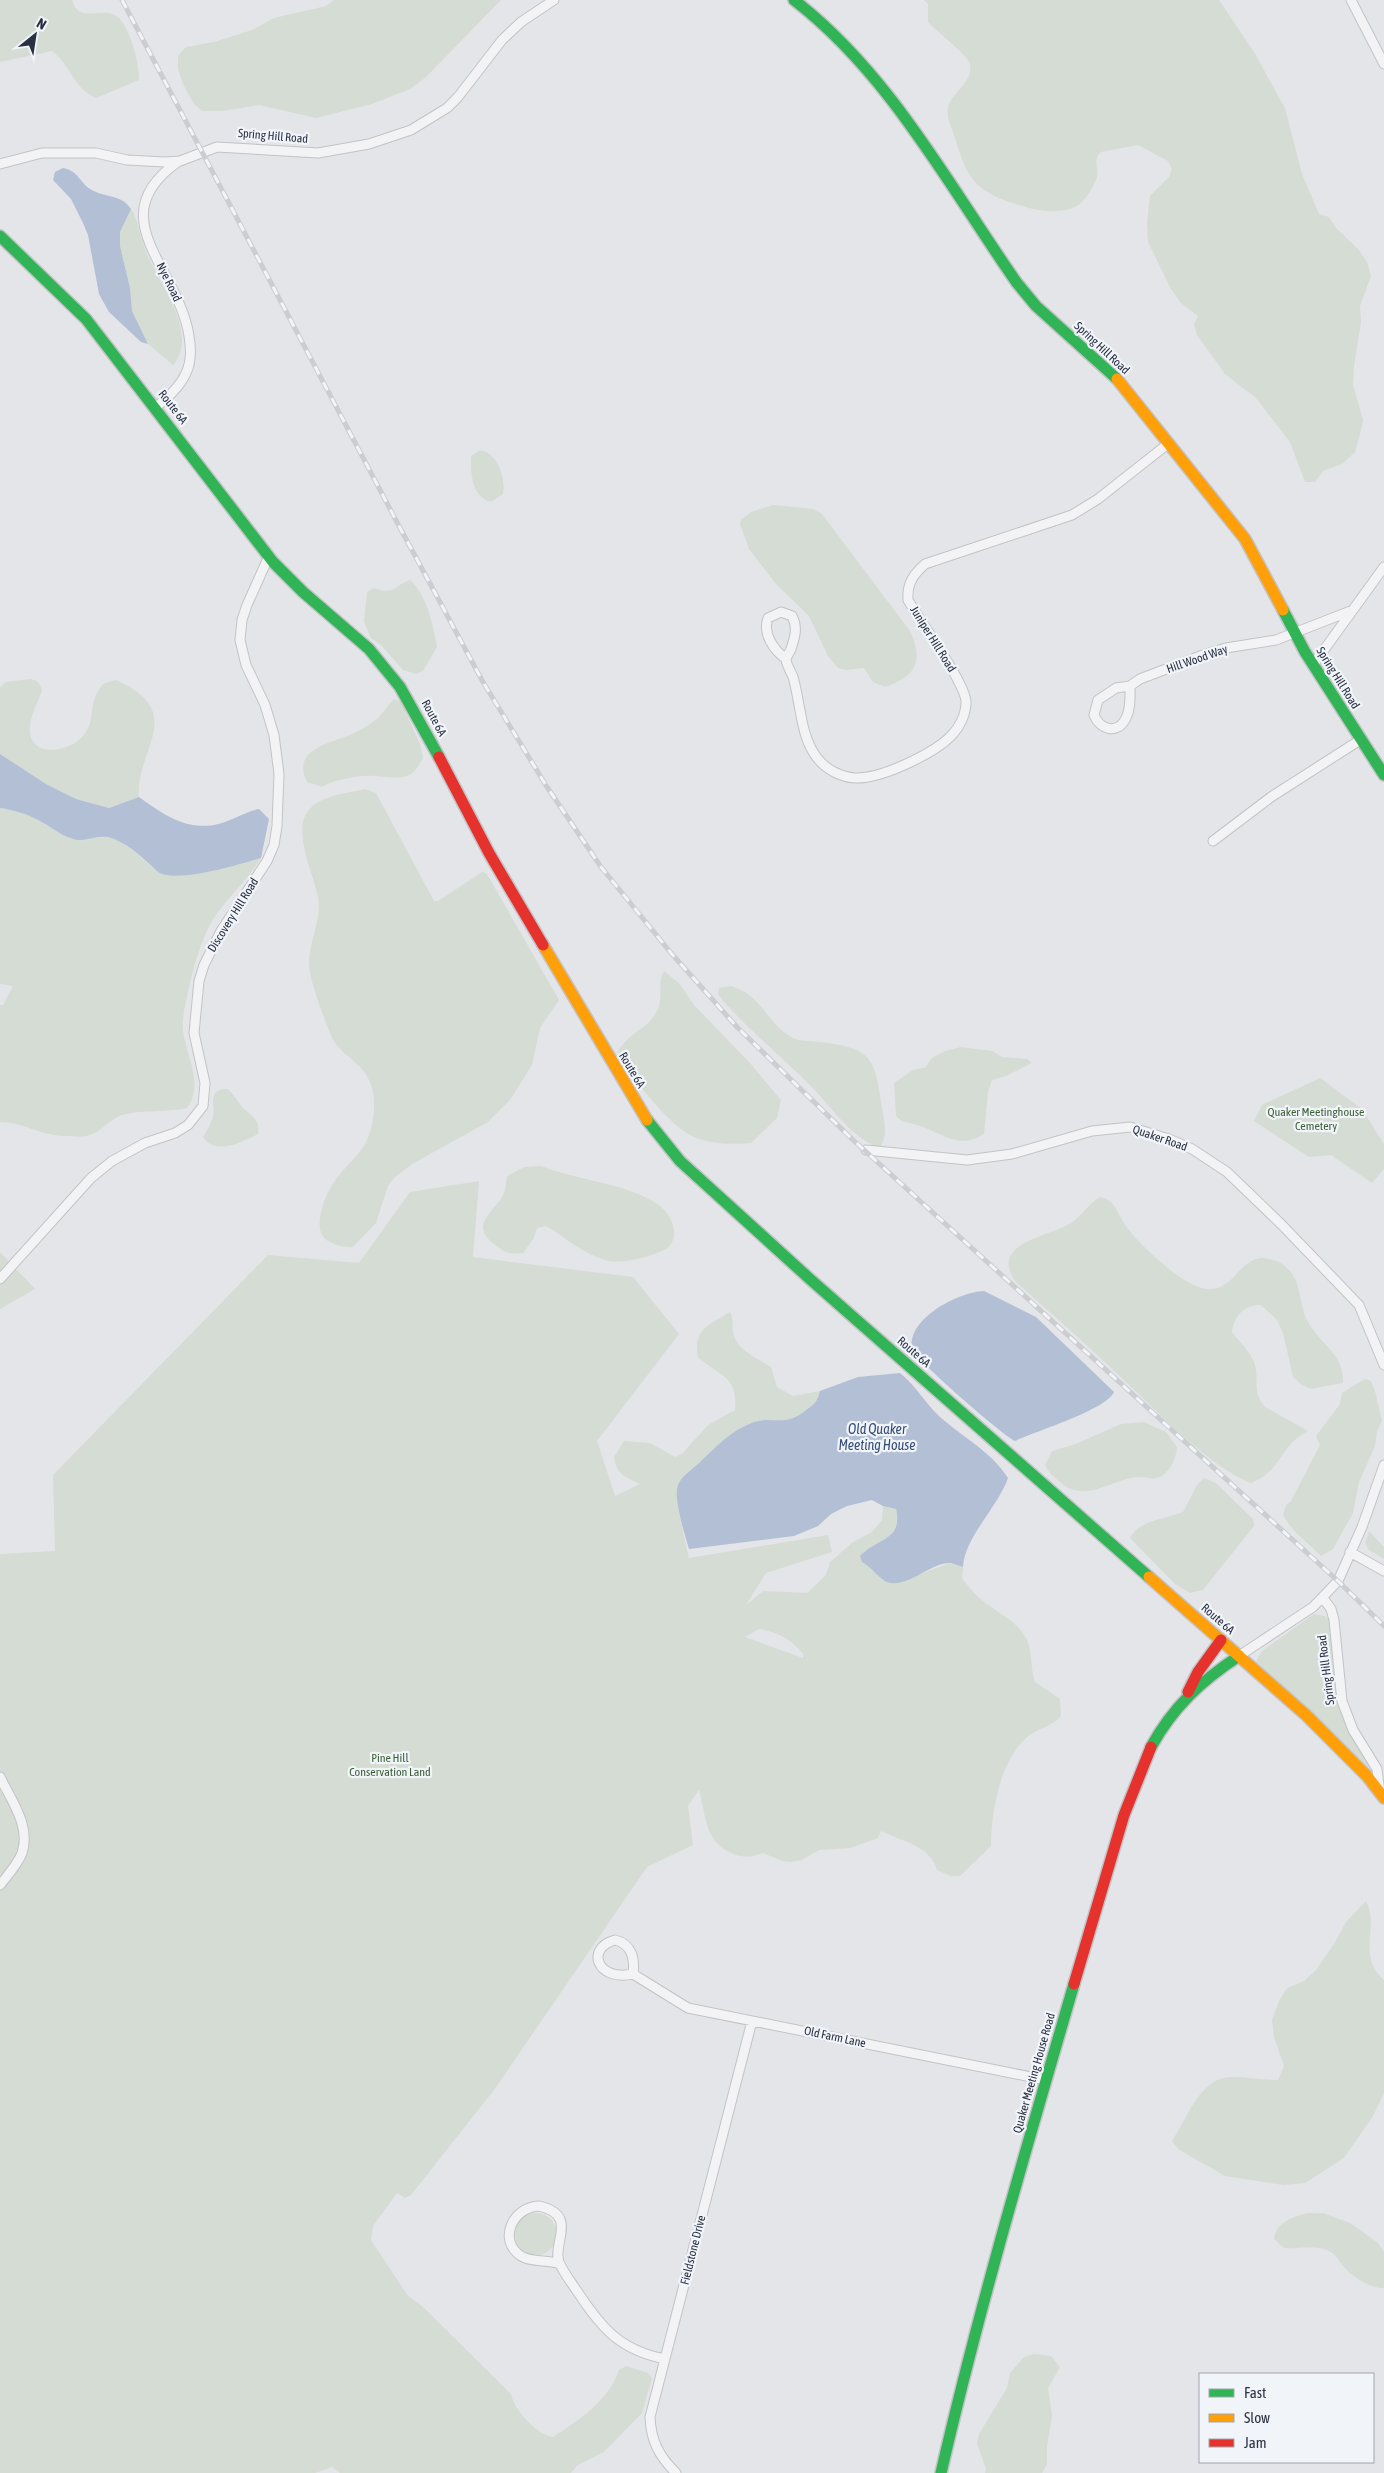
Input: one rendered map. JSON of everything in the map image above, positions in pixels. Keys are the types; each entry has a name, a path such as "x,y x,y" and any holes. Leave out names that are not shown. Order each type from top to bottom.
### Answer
{"main road":[{"name":"Spring Hill Road","path":"794,0 819,22 876,80 914,131 1016,283 1036,306 1105,367 1129,392 1245,539 1313,665 1384,775"},
{"name":"Route 6A","path":"0,236 86,318 269,556 303,592 370,649 394,678 419,719 494,862 619,1075 646,1119 680,1161 782,1255 1239,1656 1335,1743 1382,1795"},
{"name":"Quaker Meeting House Road","path":"941,2473 977,2320 1110,1858 1130,1799 1156,1740 1187,1694 1198,1672 1221,1640"},
{"name":"Quaker Meeting House Road","path":"1187,1694 1239,1656"}],"street":[{"name":"Spring Hill Road","path":"0,164 42,153 96,153 148,162 180,161 217,146 318,153 369,144 411,130 447,108 458,97 502,40 521,22 554,0"},
{"path":"1350,0 1384,64"},
{"name":"Nye Road","path":"156,407 168,397 186,374 190,363 190,347 186,317 145,232 143,212 147,194 154,183 162,174 180,161"},
{"name":"Juniper Hill Road","path":"786,659 796,633 796,622 792,616 781,612 768,618 766,630 773,644 786,659 795,684 802,723 811,749 830,770 855,778 867,777 901,765 935,748 951,736 960,724 966,700 964,690 956,676 908,600 908,587 914,574 926,564 1048,524 1072,514 1098,498 1170,443"},
{"name":"Discovery Hill Road","path":"0,1279 91,1178 112,1161 144,1143 175,1134 188,1125 203,1106 205,1083 194,1033 199,981 204,964 221,930 267,861 277,826 279,774 274,735 265,705 246,665 240,640 242,620 247,605 269,556"},
{"path":"1313,665 1384,567"},
{"name":"Hill Wood Way","path":"1130,686 1129,710 1122,724 1115,729 1100,726 1094,715 1098,700 1116,688 1130,686 1140,679 1202,655 1226,648 1276,640 1296,634 1353,610"},
{"path":"1214,841 1271,797 1360,740"},
{"name":"Quaker Road","path":"866,1150 967,1160 1012,1154 1092,1131 1130,1127 1169,1139 1192,1149 1227,1172 1281,1224 1359,1305 1384,1365"},
{"path":"1239,1656 1323,1598 1338,1581 1384,1465"},
{"path":"1350,1552 1384,1571"},
{"name":"Spring Hill Road","path":"1323,1598 1331,1608 1334,1620 1342,1701 1354,1730 1377,1769 1382,1795"},
{"path":"0,1777 20,1815 25,1833 22,1854 0,1885"},
{"path":"615,1940 630,1950 633,1957 633,1974 619,1976 606,1972 598,1961 605,1944 615,1940"},
{"name":"Old Farm Lane","path":"633,1974 688,2008 1046,2080"},
{"name":"Fieldstone Drive","path":"676,2473 656,2449 651,2433 650,2417 752,2021"},
{"path":"560,2264 527,2259 514,2249 510,2241 510,2226 521,2212 530,2207 543,2207 554,2214 560,2221 562,2231 558,2251 560,2264 583,2300 612,2337 636,2352 664,2360"}],"green space":[{"path":"0,0 72,0 75,7 84,13 109,13 115,15 125,26 133,44 139,80 96,98 82,88 64,63 52,51 0,62"},
{"path":"334,0 501,0 425,78 410,89 372,104 316,118 259,105 223,111 202,111 194,104 183,84 178,69 178,56 186,47 214,42 252,30 274,18 326,6"},
{"path":"924,0 1219,0 1254,52 1285,108 1302,174 1319,214 1329,217 1336,228 1358,249 1367,262 1371,276 1360,306 1361,322 1354,366 1353,385 1363,420 1355,452 1342,464 1323,471 1315,482 1305,482 1290,442 1256,398 1225,374 1197,335 1194,324 1198,316 1181,303 1171,289 1148,242 1147,223 1150,196 1169,177 1172,169 1168,161 1138,145 1101,152 1096,161 1097,177 1088,195 1076,207 1063,210 1048,211 1029,208 999,198 979,186 972,178 960,155 948,116 950,102 967,80 971,68 962,53 928,22 928,4"},
{"path":"131,209 136,218 146,252 175,308 180,324 182,339 180,353 173,365 148,344 132,311 130,288 120,246 120,232"},
{"path":"480,450 492,456 502,474 503,494 491,502 479,495 472,477 471,456"},
{"path":"773,505 813,509 822,514 910,631 916,651 916,659 910,673 904,678 885,687 873,682 864,668 846,670 838,668 828,656 809,616 776,584 749,549 740,524 741,520 751,512"},
{"path":"410,580 416,586 425,602 437,647 423,671 416,674 403,670 382,646 371,638 364,622 367,592 374,588 391,590"},
{"path":"30,679 38,682 42,690 32,715 30,731 32,740 43,749 60,749 69,746 82,737 89,727 93,703 103,684 116,680 138,693 150,705 154,719 153,733 140,780 139,797 109,808 76,799 46,784 0,754 0,687 6,682"},
{"path":"394,699 401,702 420,744 423,758 413,772 397,778 354,777 322,787 307,782 303,771 304,762 308,755 315,749 352,734 373,722"},
{"path":"365,789 376,793 434,901 438,901 482,872 487,874 559,1000 540,1028 532,1065 510,1100 488,1122 412,1164 395,1177 388,1186 376,1223 353,1247 343,1247 328,1241 323,1236 320,1229 321,1212 323,1203 334,1182 358,1154 368,1138 373,1119 374,1098 370,1082 365,1073 334,1041 311,979 309,964 319,906 302,834 305,816 316,804 331,796"},
{"path":"0,808 30,816 72,839 82,840 109,837 114,839 131,849 157,871 165,874 177,875 207,872 261,858 212,921 194,967 183,1016 183,1031 194,1080 192,1099 187,1108 122,1115 87,1136 55,1135 16,1124 0,1122 0,1005 3,1005 13,986 0,984"},
{"path":"664,971 679,983 694,1005 749,1062 781,1100 777,1118 751,1143 720,1143 690,1135 671,1121 616,1056 625,1042 647,1024 656,1013 659,1007 661,980"},
{"path":"731,986 750,996 775,1024 791,1037 802,1041 821,1042 851,1048 868,1059 877,1078 885,1124 884,1139 879,1148 860,1137 851,1129 812,1087 724,1002 718,994 719,988"},
{"path":"961,1047 992,1051 1002,1057 1027,1059 1032,1063 1006,1076 992,1080 988,1092 984,1134 975,1139 958,1140 903,1121 896,1116 894,1083 913,1070 926,1067 932,1058 945,1051"},
{"name":"Quaker Meetinghouse Cemetery","path":"1320,1078 1362,1109 1384,1144 1384,1169 1372,1183 1331,1155 1309,1157 1254,1121 1262,1105"},
{"path":"223,1089 228,1089 243,1108 255,1119 259,1129 258,1134 245,1141 222,1147 208,1143 203,1137 213,1117 215,1094"},
{"path":"541,1166 634,1192 660,1206 669,1216 674,1228 673,1240 670,1246 635,1260 611,1261 589,1254 546,1226 537,1228 534,1238 523,1253 514,1254 497,1247 483,1231 483,1225 485,1219 503,1195 507,1176 524,1167"},
{"name":"Pine Hill Conservation Land","path":"479,1181 473,1257 633,1277 679,1334 597,1441 615,1496 640,1484 622,1475 615,1463 614,1457 624,1441 650,1443 675,1457 682,1454 708,1425 735,1410 734,1390 730,1383 698,1357 697,1347 698,1340 705,1328 730,1312 733,1332 738,1344 748,1353 771,1367 777,1387 793,1396 820,1391 815,1403 798,1416 785,1420 761,1420 738,1430 687,1473 678,1485 679,1510 689,1558 828,1535 832,1552 766,1573 746,1605 763,1591 807,1593 826,1575 830,1562 853,1542 872,1532 882,1520 883,1506 896,1509 897,1518 894,1530 885,1539 865,1551 862,1562 872,1567 882,1580 898,1582 950,1563 963,1567 962,1578 971,1590 1016,1625 1024,1634 1029,1645 1035,1682 1060,1699 1061,1716 1053,1723 1030,1735 1017,1748 1004,1774 995,1803 991,1846 960,1876 951,1876 937,1870 929,1855 922,1850 881,1831 878,1838 850,1848 819,1850 802,1860 790,1862 782,1861 763,1853 754,1856 737,1855 721,1847 710,1833 699,1790 688,1806 693,1845 647,1867 494,2090 411,2195 405,2198 397,2193 373,2226 371,2240 408,2296 423,2307 511,2394 521,2414 540,2432 553,2437 592,2409 615,2381 619,2370 626,2366 648,2373 652,2378 642,2413 604,2452 578,2465 571,2473 340,2473 332,2467 315,2473 0,2473 0,1554 55,1551 53,1475 268,1255 359,1263 410,1192","holes":["759,1629 789,1640 803,1654 803,1658 745,1637"]},
{"path":"1100,1197 1113,1204 1129,1230 1153,1256 1188,1282 1203,1288 1214,1289 1223,1285 1245,1265 1253,1260 1263,1258 1279,1262 1292,1273 1304,1314 1312,1328 1340,1364 1343,1373 1343,1383 1310,1389 1301,1384 1293,1377 1283,1333 1277,1320 1261,1305 1255,1305 1241,1312 1235,1321 1232,1332 1250,1354 1255,1364 1257,1393 1261,1402 1265,1407 1308,1431 1291,1444 1276,1465 1262,1478 1251,1483 1235,1475 1202,1453 1086,1344 1015,1281 1009,1268 1010,1257 1016,1249 1037,1237 1071,1223"},
{"path":"0,1252 35,1289 0,1309"},
{"path":"1365,1379 1371,1381 1382,1421 1377,1431 1375,1446 1359,1482 1353,1513 1333,1549 1321,1556 1296,1532 1283,1515 1286,1505 1291,1501 1320,1445 1316,1436 1340,1404 1342,1393"},
{"path":"1144,1422 1166,1432 1177,1447 1175,1459 1160,1477 1137,1477 1098,1489 1079,1491 1069,1488 1060,1482 1050,1473 1045,1465 1052,1451 1076,1444 1121,1424"},
{"path":"1204,1478 1216,1483 1253,1519 1254,1526 1203,1590 1190,1593 1175,1584 1130,1538 1134,1532 1146,1524 1183,1512 1197,1485"},
{"path":"1369,1531 1384,1547 1384,1559 1369,1550 1365,1543"},
{"path":"1314,1614 1325,1616 1332,1623 1341,1713 1370,1768 1256,1661 1262,1651"},
{"path":"1366,1901 1371,1921 1371,1961 1384,1980 1384,2093 1373,2116 1344,2158 1305,2183 1283,2185 1225,2176 1178,2149 1172,2141 1196,2100 1211,2084 1221,2079 1232,2077 1278,2080 1284,2066 1274,2037 1272,2020 1279,2001 1287,1988 1304,1981 1316,1970 1346,1922"},
{"path":"532,2213 540,2213 551,2219 557,2234 551,2249 540,2255 532,2255 521,2249 515,2238 515,2230 521,2219"},
{"path":"1307,2213 1323,2213 1350,2223 1378,2243 1384,2252 1384,2288 1374,2287 1358,2279 1327,2250 1311,2247 1284,2248 1274,2239 1275,2233 1282,2224"},
{"path":"1034,2354 1051,2356 1060,2367 1048,2388 1052,2416 1047,2446 1047,2464 1042,2473 985,2473 986,2469 977,2443 979,2434 1007,2388 1010,2373 1024,2357"}],"water":[{"path":"63,168 72,171 90,189 118,198 131,209 120,232 120,246 130,288 132,311 148,344 141,342 109,312 99,294 88,235 71,199 53,180 55,172"},
{"path":"0,754 46,784 76,799 109,808 139,797 168,816 199,826 222,823 259,809 269,819 261,858 239,865 192,875 165,875 157,871 132,849 109,837 77,840 67,837 30,816 0,808"},
{"path":"984,1291 1036,1317 1114,1392 1098,1406 1069,1420 1015,1441 1007,1436 942,1380 912,1349 913,1338 918,1327 926,1317 962,1296"},
{"name":"Old Quaker Meeting House","path":"900,1373 939,1416 985,1452 1008,1478 997,1500 969,1545 963,1567 951,1563 943,1564 903,1582 887,1582 882,1579 862,1562 860,1556 892,1533 896,1527 896,1509 883,1506 872,1500 847,1506 831,1514 818,1526 794,1536 689,1549 678,1507 678,1485 685,1475 724,1440 746,1425 754,1422 761,1420 785,1420 798,1416 815,1403 820,1391 858,1377"}],"railway":[{"path":"122,0 483,682 547,787 601,867 671,953 737,1027 852,1139 1338,1581 1384,1626"}],"traffic: fast":[{"path":"794,0 828,29 889,96 942,170 1017,283 1036,306 1117,379"},
{"path":"0,236 86,319 273,562 303,592 369,649 400,687 439,757"},
{"path":"1283,610 1305,652 1384,775"},
{"path":"647,1120 680,1161 811,1280 1149,1577"},
{"path":"1151,1747 1178,1707 1200,1685 1239,1656"},
{"path":"941,2473 987,2288 1074,1984"}],"traffic: slow":[{"path":"1117,379 1245,539 1283,610"},
{"path":"543,945 647,1120"},
{"path":"1149,1577 1306,1715 1367,1776 1384,1798"}],"traffic: jam":[{"path":"439,757 489,853 543,945"},
{"path":"1188,1692 1198,1672 1221,1640"},
{"path":"1074,1984 1124,1815 1151,1747"}]}
